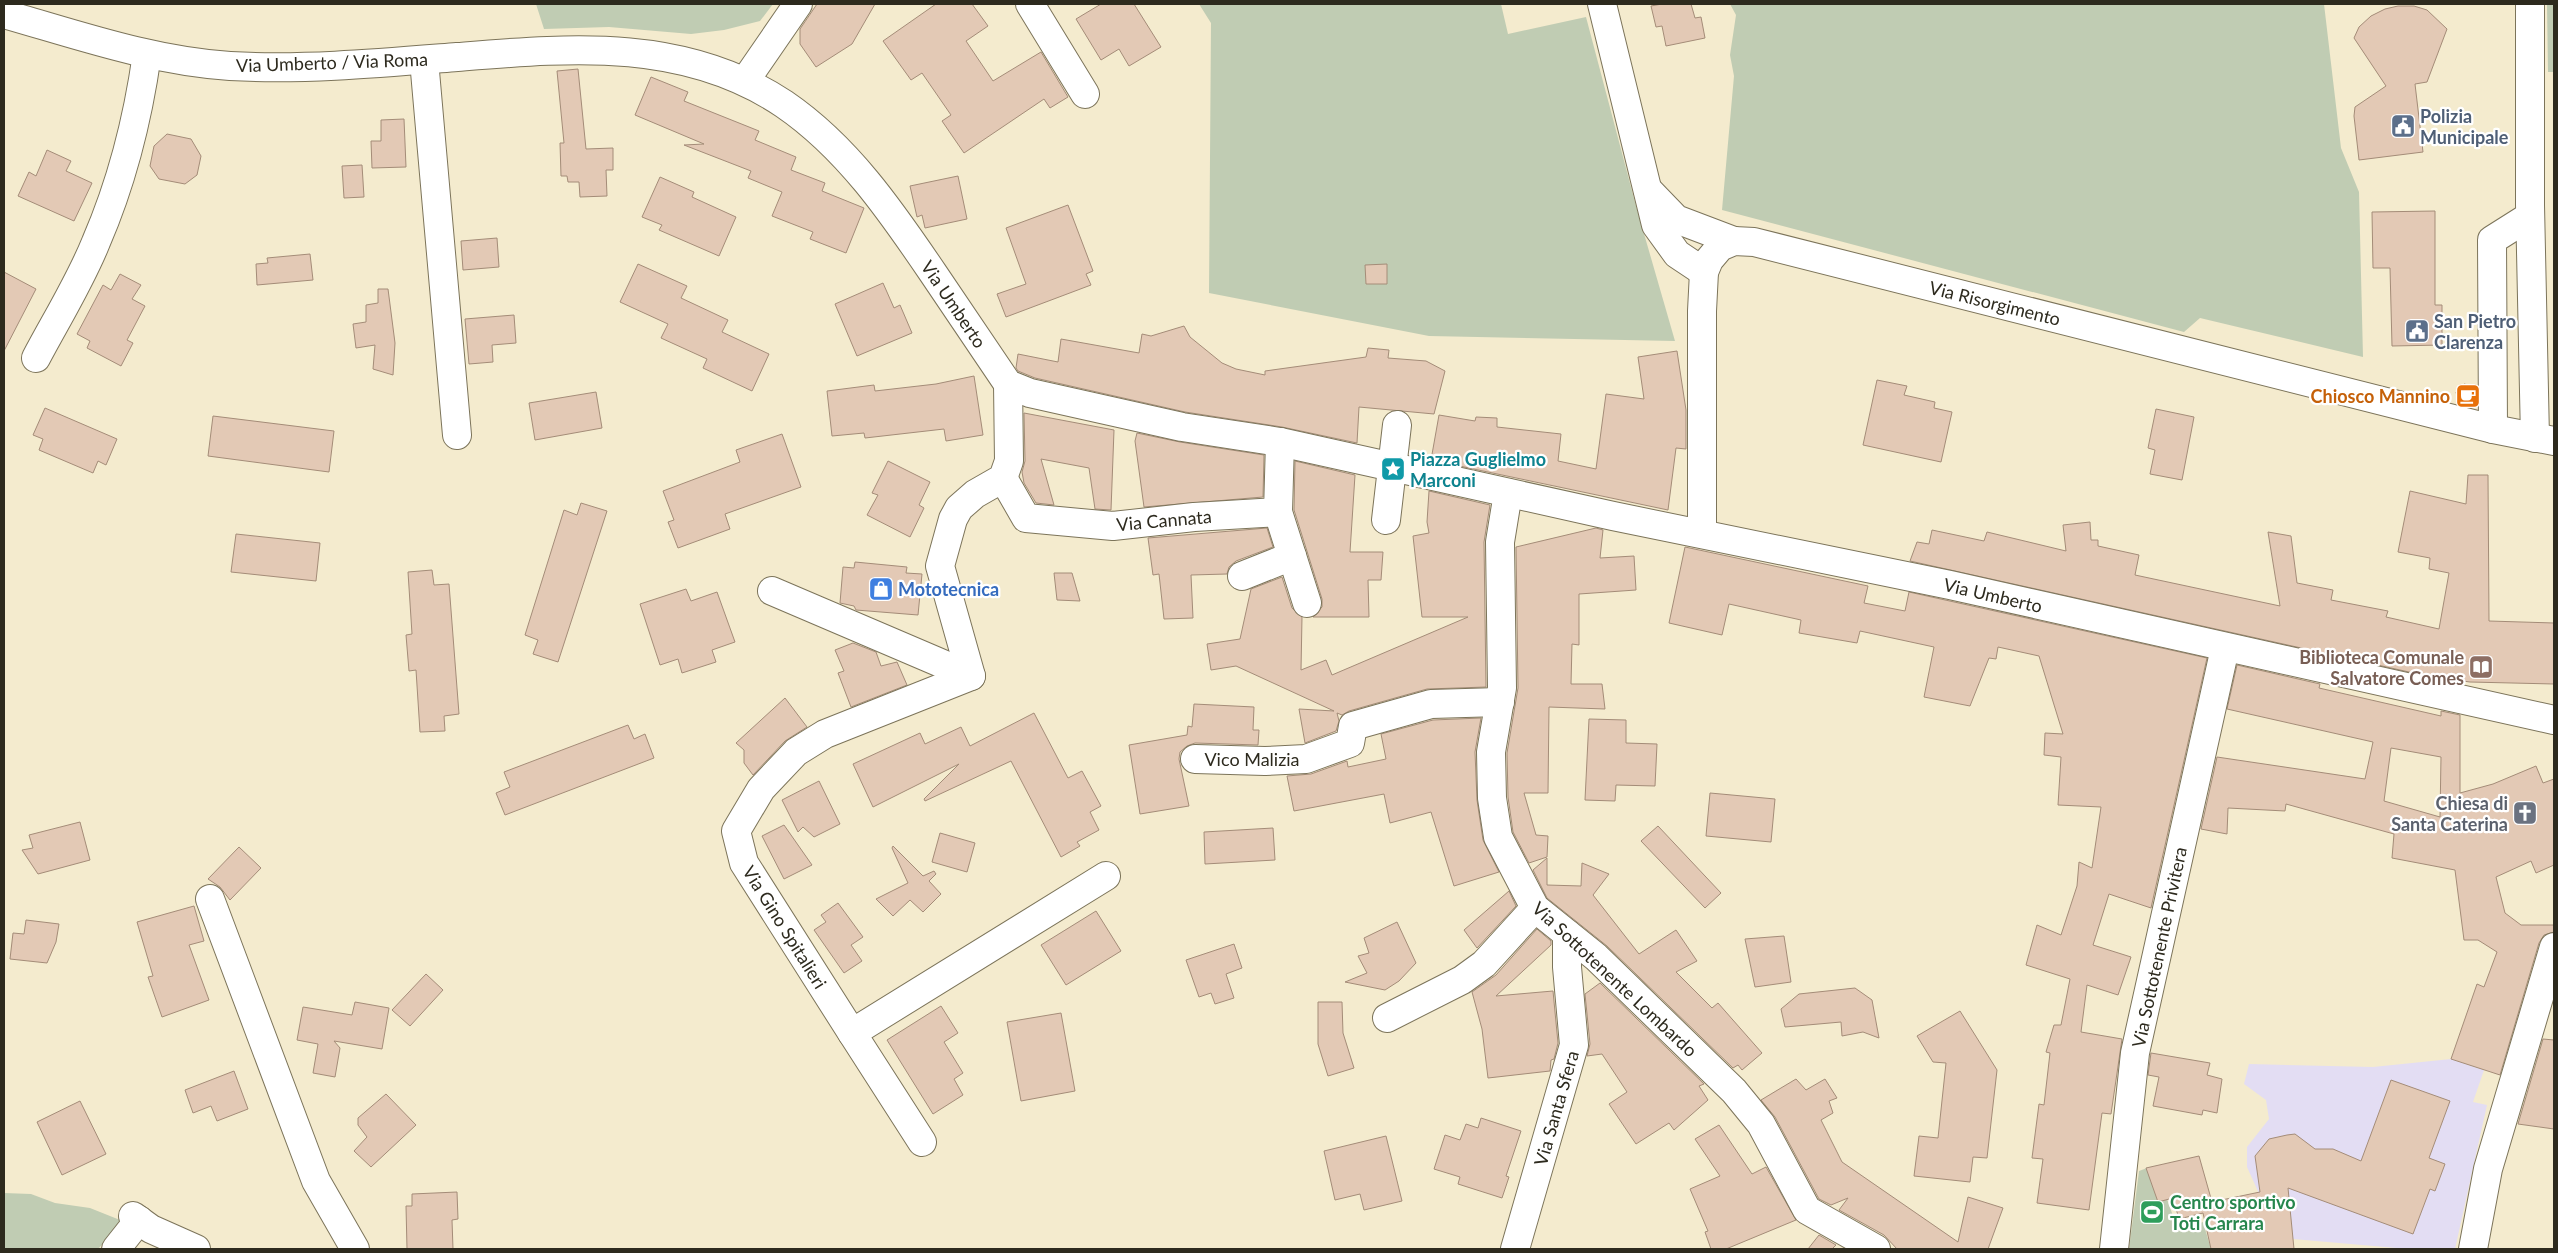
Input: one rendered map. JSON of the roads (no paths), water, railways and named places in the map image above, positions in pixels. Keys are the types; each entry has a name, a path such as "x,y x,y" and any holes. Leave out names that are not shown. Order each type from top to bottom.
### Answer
{"street":[{"path":"745,81 798,4"},
{"path":"1030,4 1085,94"},
{"path":"1602,4 1656,225 1677,254 1704,272"},
{"path":"2530,4 2530,210 2545,440"},
{"name":"Via Umberto / Via Roma","path":"4,14 147,54 230,66 285,67 424,60 551,50 606,50"},
{"name":"Via Umberto","path":"606,50 629,51 697,63 745,81 784,104 830,141 888,206 1008,384"},
{"path":"36,358 96,244 112,202 139,109 147,54"},
{"path":"424,60 457,436"},
{"name":"Via Risorgimento","path":"1646,187 1658,202 1676,218 1734,241 1763,244 2493,429 2545,440"},
{"path":"2493,429 2492,240 2530,210"},
{"path":"1702,533 1702,312 1704,272 1715,252 1734,241"},
{"path":"971,676 940,566 953,519 959,508 975,494 1003,478 1009,461 1008,384 1030,393 1182,427 1280,442 1278,512 1307,603"},
{"path":"1386,520 1397,425"},
{"name":"Via Umberto","path":"1280,442 1508,493 1950,585 2554,720"},
{"name":"Via Cannata","path":"1003,478 1026,518 1112,526 1194,517 1278,512"},
{"name":"Via Sottotenente Lombardo","path":"1508,493 1500,542 1502,688 1491,752 1492,798 1498,837 1535,908 1596,957 1734,1091 1760,1124 1807,1210 1876,1249"},
{"path":"1242,576 1292,556"},
{"path":"772,591 971,676"},
{"name":"Via Sottotenente Privitera","path":"2114,1249 2135,1053 2225,648"},
{"name":"Via Gino Spitalieri","path":"922,1142 744,863 736,831 761,789 803,748 825,734 971,676"},
{"name":"Vico Malizia","path":"1195,759 1265,761 1306,759 1350,743 1353,726 1399,712 1431,704 1500,702"},
{"path":"852,1033 1106,876"},
{"path":"210,899 316,1181 355,1249"},
{"path":"1387,1018 1462,980 1484,964 1535,908"},
{"name":"Via Santa Sfera","path":"1515,1249 1574,1045 1567,967 1567,934"},
{"path":"2473,1249 2488,1169 2554,947"},
{"path":"116,1249 136,1218 151,1229 196,1249"}],"place":[{"name":"Polizia Municipale","path":"2403,126"},
{"name":"San Pietro Clarenza","path":"2417,331"},
{"name":"Chiosco Mannino","path":"2468,396"},
{"name":"Piazza Guglielmo Marconi","path":"1393,469"},
{"name":"Mototecnica","path":"881,589"},
{"name":"Biblioteca Comunale Salvatore Comes","path":"2481,667"},
{"name":"Chiesa di Santa Caterina","path":"2525,813"},
{"name":"Centro sportivo Toti Carrara","path":"2152,1212"}]}
